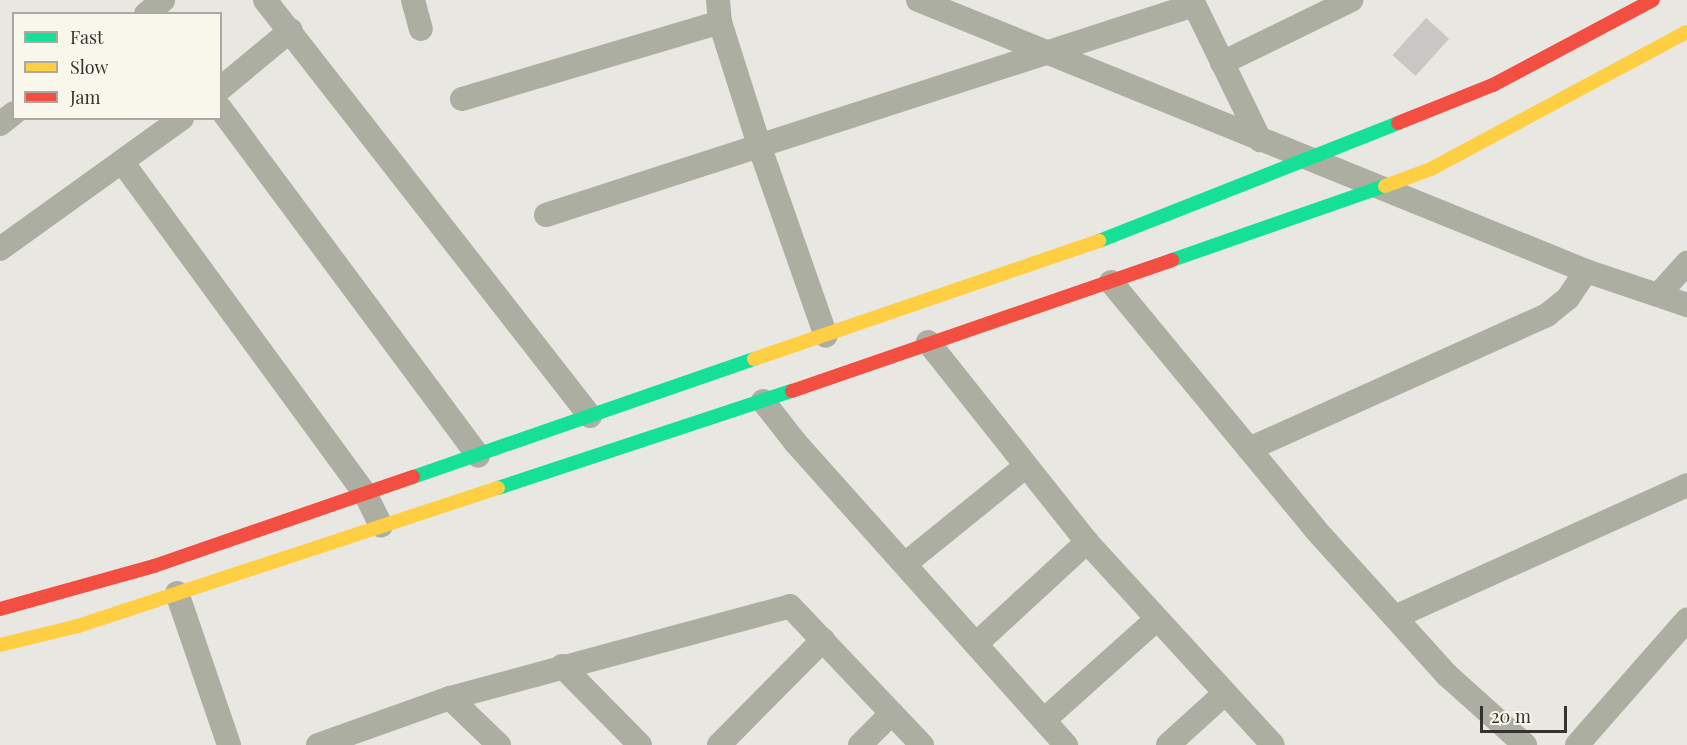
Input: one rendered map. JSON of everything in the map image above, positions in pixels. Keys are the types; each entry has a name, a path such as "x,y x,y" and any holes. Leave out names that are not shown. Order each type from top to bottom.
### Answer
{"street":[{"path":"148,12 163,0"},
{"path":"265,0 291,30 590,416"},
{"path":"413,0 421,29"},
{"path":"918,0 1309,160 1384,186 1586,271 1687,305"},
{"path":"1222,63 1351,0"},
{"path":"0,609 154,566 366,495 1118,234 1493,85 1619,8 1653,0"},
{"path":"546,215 1193,3 1260,140"},
{"path":"462,99 719,11 759,145 826,336"},
{"path":"222,87 291,30"},
{"path":"0,645 177,593 763,400 928,342 1111,282 1431,169 1687,32"},
{"path":"222,111 478,456"},
{"path":"0,124 12,115"},
{"path":"0,249 123,163 179,120"},
{"path":"123,163 366,495 381,526"},
{"path":"1659,294 1687,263"},
{"path":"1249,449 1547,315 1568,298 1586,271"},
{"path":"1111,282 1249,449 1395,617 1447,675 1525,745"},
{"path":"928,342 1087,542 1156,620 1273,745"},
{"path":"763,400 1066,745"},
{"path":"905,564 1026,466"},
{"path":"1395,617 1687,485"},
{"path":"976,644 1087,542"},
{"path":"177,593 230,745"},
{"path":"318,745 450,698 790,606 922,745"},
{"path":"1044,720 1156,620"},
{"path":"1577,745 1687,620"},
{"path":"719,745 823,640"},
{"path":"562,666 640,745"},
{"path":"1168,745 1224,694"},
{"path":"450,698 499,745"},
{"path":"860,745 892,713"}],"building":[{"path":"1426,18 1449,39 1416,76 1393,55"}],"traffic: fast":[{"path":"1099,241 1398,123"},
{"path":"1172,260 1385,186"},
{"path":"413,477 754,359"},
{"path":"498,488 792,391"}],"traffic: slow":[{"path":"1385,186 1431,169 1687,32"},
{"path":"754,359 1099,241"},
{"path":"0,645 78,626 498,488"}],"traffic: jam":[{"path":"1398,123 1493,85 1653,0"},
{"path":"792,391 1172,260"},
{"path":"0,609 154,566 413,477"}]}
